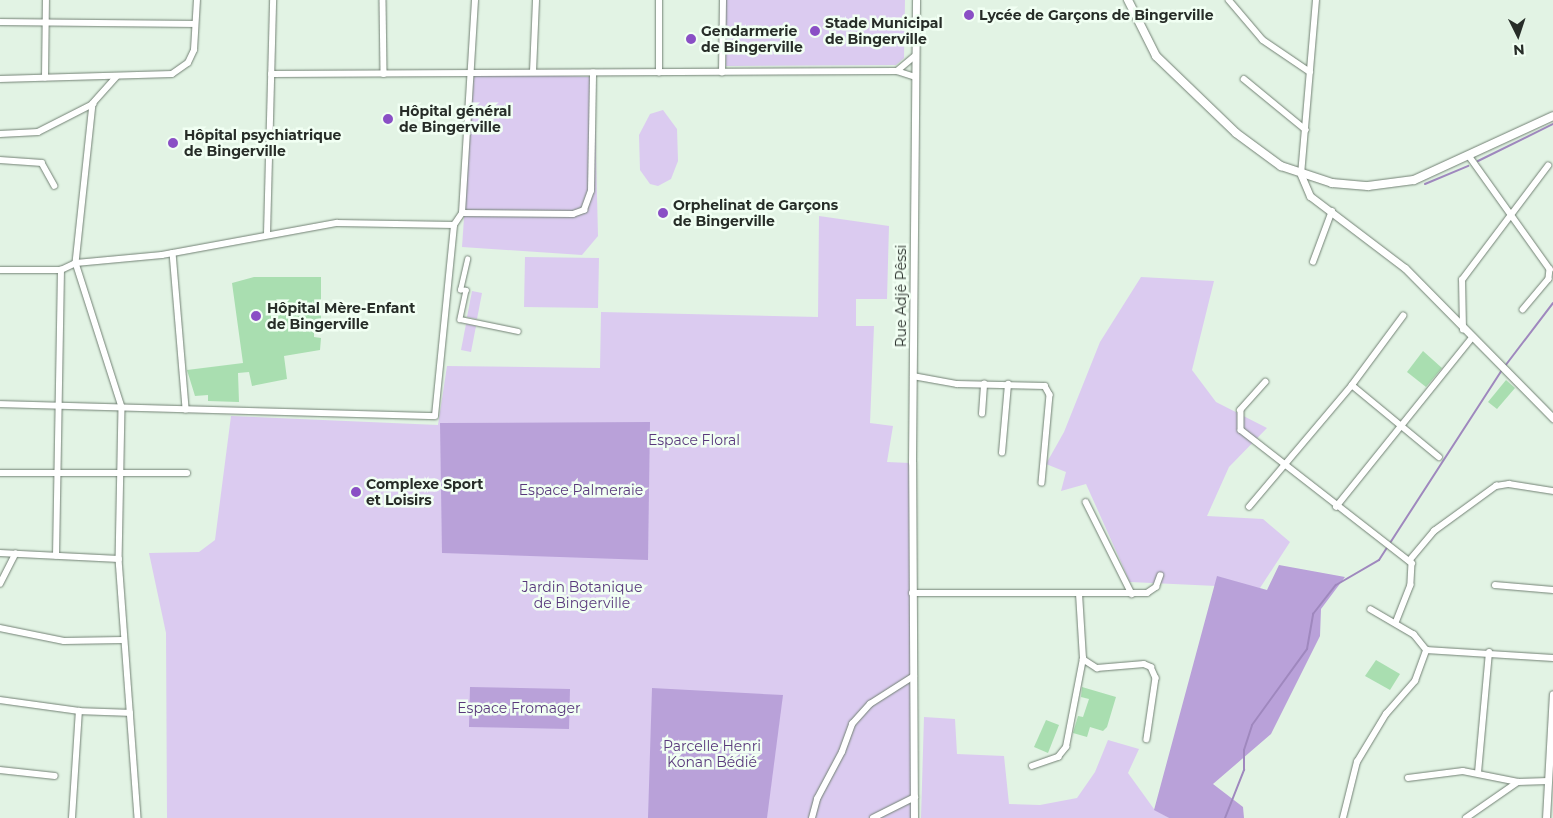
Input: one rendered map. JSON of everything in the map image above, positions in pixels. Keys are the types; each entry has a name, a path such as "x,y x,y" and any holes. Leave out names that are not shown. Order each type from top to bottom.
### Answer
{"main road":[{"path":"1128,0 1145,37 1171,73 1260,151 1301,174 1332,183 1392,184 1432,174 1553,116"}],"street":[{"path":"45,78 46,0"},
{"path":"0,79 158,77 181,69 194,50 197,0"},
{"path":"267,234 273,0"},
{"path":"383,0 384,74"},
{"path":"0,404 435,416 454,225 462,212 475,0"},
{"path":"533,72 536,0"},
{"path":"659,0 659,73"},
{"path":"722,73 723,0"},
{"name":"Rue Adjê Pêssi","path":"914,818 912,593 916,0"},
{"path":"1229,0 1263,40 1310,72"},
{"path":"1316,0 1301,174 1310,196 1405,268 1471,339 1553,418"},
{"path":"0,22 195,24"},
{"path":"897,71 915,56"},
{"path":"271,74 471,75 533,72 722,73 897,71 915,77"},
{"path":"462,212 572,214 584,210 591,191 593,73"},
{"path":"0,134 38,132 93,104 117,77"},
{"path":"1244,79 1306,130"},
{"path":"93,104 76,263 122,407 119,559 123,640 138,818"},
{"path":"1470,157 1509,215 1550,270 1549,279 1523,310"},
{"path":"0,160 42,163 55,186"},
{"path":"1463,330 1465,320 1460,284 1509,215 1548,166"},
{"path":"1313,262 1332,211"},
{"path":"0,270 61,270 76,263 173,253 267,234 337,223 454,225"},
{"path":"173,253 186,409"},
{"path":"466,259 460,290 466,290 460,319 518,331"},
{"path":"56,556 61,270"},
{"path":"1249,507 1352,385 1402,316"},
{"path":"1336,507 1471,339"},
{"path":"913,376 956,384 1038,384 1048,390 1042,483"},
{"path":"1266,382 1241,410 1238,422 1245,434 1285,464 1336,507 1409,561 1413,567 1411,585 1396,623"},
{"path":"982,414 984,384"},
{"path":"1002,453 1008,384"},
{"path":"1352,385 1439,457"},
{"path":"0,473 186,473"},
{"path":"1409,561 1434,531 1496,486 1510,484 1553,491"},
{"path":"1086,502 1132,594"},
{"path":"0,553 119,559"},
{"path":"0,584 16,554"},
{"path":"912,593 1132,594 1152,591 1160,576"},
{"path":"1495,584 1553,590"},
{"path":"1032,766 1058,757 1066,747 1083,659 1079,594"},
{"path":"1372,610 1396,623 1426,650 1489,652 1553,658"},
{"path":"0,628 64,642 123,640"},
{"path":"1342,818 1357,762 1390,709 1415,681 1426,650"},
{"path":"1478,773 1489,652"},
{"path":"1083,659 1097,668 1144,664 1151,667 1156,678 1147,739"},
{"path":"812,818 816,799 842,752 852,724 870,704 914,676"},
{"path":"1546,818 1550,777 1553,694"},
{"path":"0,700 79,712 130,713"},
{"path":"72,818 79,712"},
{"path":"0,770 55,776"},
{"path":"1408,778 1450,771 1478,773 1518,782 1550,777"},
{"path":"1466,818 1518,782"},
{"path":"873,818 915,797"}],"green space":[{"name":"Stade Municipal de Bingerville","path":"726,0 905,0 904,58 896,65 726,66"},
{"path":"474,73 594,77 598,236 582,255 462,247"},
{"path":"663,110 677,129 678,161 671,179 658,186 650,184 640,170 639,135 650,114"},
{"name":"Jardin Botanique de Bingerville","path":"819,216 889,226 887,299 856,299 856,326 874,326 870,423 893,426 887,462 910,463 913,818 167,818 166,633 149,553 199,552 215,540 231,416 438,425 447,366 600,368 601,312 818,317"},
{"path":"525,257 599,258 598,308 524,307"},
{"path":"1141,277 1214,281 1192,370 1216,402 1267,428 1229,467 1207,516 1263,519 1290,542 1260,588 1130,582 1086,484 1061,491 1066,472 1046,464 1064,432 1100,342"},
{"path":"472,291 482,293 477,319 467,317"},
{"path":"466,324 476,326 471,352 461,350"},
{"name":"Espace Palmeraie","path":"650,422 648,560 442,553 440,423"},
{"path":"1279,565 1345,577 1321,609 1320,636 1271,734 1213,784 1243,807 1244,818 1169,818 1154,810 1217,576 1267,590"},
{"name":"Espace Fromager","path":"470,687 570,689 569,729 469,727"},
{"name":"Parcelle Henri Konan Bédié","path":"652,688 783,695 767,818 648,818"},
{"path":"924,717 955,719 957,754 1004,756 1009,804 1040,805 1077,798 1095,772 1108,740 1139,749 1128,773 1154,809 1169,818 921,818"}],"building":[{"name":"Hôpital Mère-Enfant de Bingerville","path":"254,277 321,277 321,328 314,328 314,337 321,338 320,350 284,356 287,379 252,386 249,372 238,373 239,402 208,401 208,395 195,396 187,370 243,363 232,283"},
{"path":"1423,351 1442,368 1426,387 1407,372"},
{"path":"1506,380 1515,388 1497,409 1488,402"},
{"path":"1376,660 1400,674 1390,690 1365,676"},
{"path":"1082,687 1116,697 1107,727 1103,731 1090,727 1087,737 1073,733 1078,716 1083,717 1089,699 1081,697"},
{"path":"1046,720 1059,725 1048,753 1034,747"}],"waterway":[{"path":"1478,161 1553,124"},
{"path":"1425,184 1468,166"},
{"path":"1505,366 1553,303"},
{"path":"1225,818 1244,770 1244,750 1252,725 1307,649 1313,614 1336,585 1379,560 1502,370"}],"place":[{"name":"Lycée de Garçons de Bingerville","path":"969,15"},
{"name":"Stade Municipal de Bingerville","path":"815,31"},
{"name":"Gendarmerie de Bingerville","path":"691,39"},
{"name":"Hôpital général de Bingerville","path":"388,119"},
{"name":"Hôpital psychiatrique de Bingerville","path":"173,143"},
{"name":"Orphelinat de Garçons de Bingerville","path":"663,213"},
{"name":"Hôpital Mère-Enfant de Bingerville","path":"256,316"},
{"name":"Complexe Sport et Loisirs","path":"356,492"}],"park label":[{"name":"Espace Floral","path":"694,440"}]}
